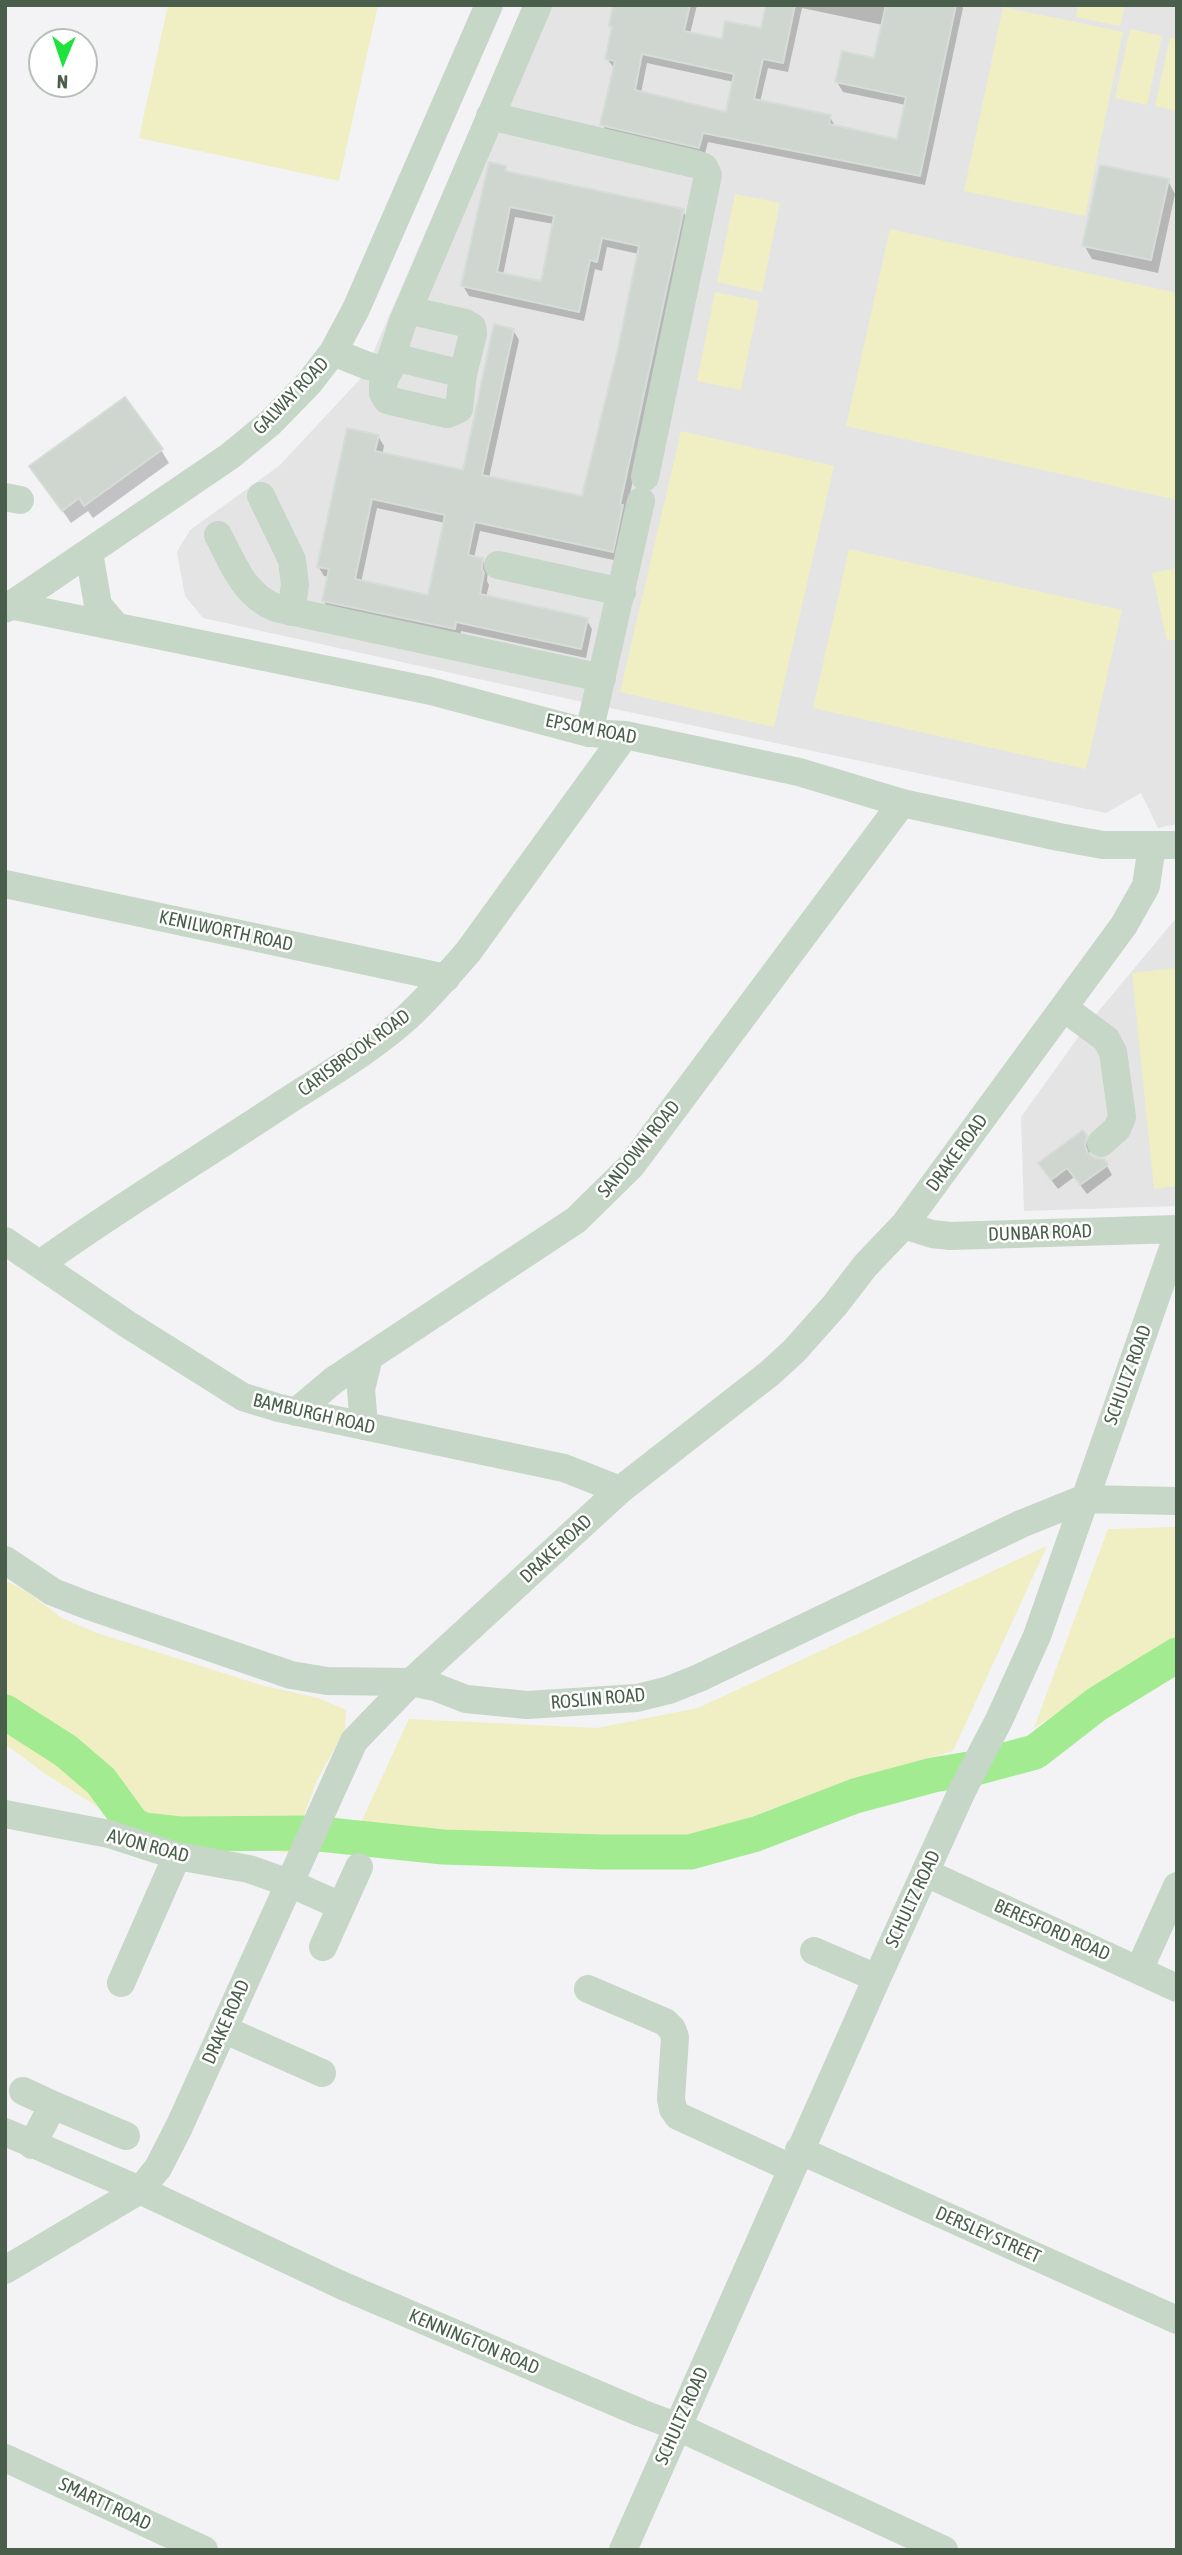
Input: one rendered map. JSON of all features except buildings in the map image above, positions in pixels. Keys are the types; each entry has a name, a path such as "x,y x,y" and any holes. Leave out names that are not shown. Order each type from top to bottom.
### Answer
{"street":[{"name":"GALWAY ROAD","path":"7,606 230,456 270,424 309,383 333,352 356,309 489,5"},
{"path":"408,310 472,327 473,334 458,409 447,414 387,400 383,393 383,384 408,310 538,5"},
{"path":"490,116 695,164 704,167 708,175 622,592 589,733"},
{"path":"333,352 368,366 391,364 463,374"},
{"path":"261,496 292,560 295,585 291,612"},
{"path":"218,535 247,589 267,604 291,612 602,678"},
{"path":"89,553 98,605 115,625"},
{"path":"498,565 622,592"},
{"name":"EPSOM ROAD","path":"7,606 115,625 431,691 589,733 625,735 799,772 902,803 1103,845 1164,846"},
{"name":"CARISBROOK ROAD","path":"40,1264 99,1222 359,1054 402,1022 468,952 625,735"},
{"name":"SANDOWN ROAD","path":"296,1412 334,1380 526,1255 592,1206 631,1166 902,803"},
{"name":"DRAKE ROAD","path":"5,2270 140,2190 158,2168 354,1741 411,1682 620,1490 770,1373 828,1314 865,1266 904,1225 1064,1008 1138,901 1164,846"},
{"name":"KENILWORTH ROAD","path":"5,884 446,978"},
{"path":"1064,1008 1106,1039 1113,1052 1122,1117 1117,1129 1101,1143"},
{"name":"DUNBAR ROAD","path":"904,1225 950,1236 1177,1229"},
{"name":"SCHULTZ ROAD","path":"623,2550 795,2159 963,1789 999,1720 1037,1636 1177,1237"},
{"name":"BAMBURGH ROAD","path":"5,1241 127,1324 243,1397 296,1412 564,1468 620,1490"},
{"path":"364,1426 361,1389 369,1357"},
{"name":"ROSLIN ROAD","path":"5,1560 53,1592 291,1675 327,1681 411,1682 435,1687 466,1699 527,1705 637,1698 669,1690 1021,1524 1083,1499 1177,1501"},
{"name":"AVON ROAD","path":"5,1814 109,1834 177,1856 249,1869 341,1906"},
{"path":"121,1983 177,1856"},
{"path":"323,1947 359,1867"},
{"name":"BERESFORD ROAD","path":"926,1873 1177,1988"},
{"path":"1139,1970 1177,1886"},
{"path":"814,1951 877,1978"},
{"name":"DERSLEY STREET","path":"588,1989 665,2022 672,2028 675,2037 671,2099 678,2116 795,2159 1177,2320"},
{"path":"223,2029 322,2073"},
{"path":"23,2091 127,2136"},
{"path":"32,2145 53,2105"},
{"name":"KENNINGTON ROAD","path":"5,2132 140,2190 341,2285 678,2427 944,2550"},
{"name":"SMARTT ROAD","path":"5,2458 204,2550"}],"shaded area":[{"path":"524,5 1177,5 1177,824 1158,828 1141,793 1106,813 203,618 185,596 177,552 190,530 279,466 363,376"},
{"path":"1177,917 1177,1206 1024,1211 1021,1117 1087,1025"}],"green space":[{"path":"168,5 378,5 339,181 139,138"},
{"path":"1078,5 1125,5 1120,26 1076,17"},
{"path":"1003,7 1123,32 1085,216 964,191"},
{"path":"1130,29 1162,36 1147,105 1115,98"},
{"path":"1170,37 1177,39 1177,111 1155,106"},
{"path":"735,194 780,203 762,292 717,282"},
{"path":"890,229 1177,293 1177,500 846,426"},
{"path":"715,292 759,301 741,390 697,381"},
{"path":"681,431 834,466 774,727 620,692"},
{"path":"849,549 1122,610 1086,769 813,708"},
{"path":"1177,568 1177,639 1167,641 1152,573"},
{"path":"1177,968 1177,1186 1154,1189 1132,973"},
{"path":"1177,1527 1177,1639 1167,1640 1034,1728 1108,1529"},
{"path":"1047,1546 953,1751 838,1784 673,1846 358,1829 409,1719 597,1728 698,1708"},
{"path":"5,1580 27,1592 62,1618 97,1633 261,1685 318,1698 346,1710 345,1730 317,1780 290,1853 218,1849 177,1843 122,1826 5,1744"}],"waterway":[{"path":"5,1712 66,1751 101,1781 133,1825 144,1830 180,1834 310,1833 443,1847 690,1852 756,1834 855,1796 1035,1752 1097,1704 1177,1655"}]}
